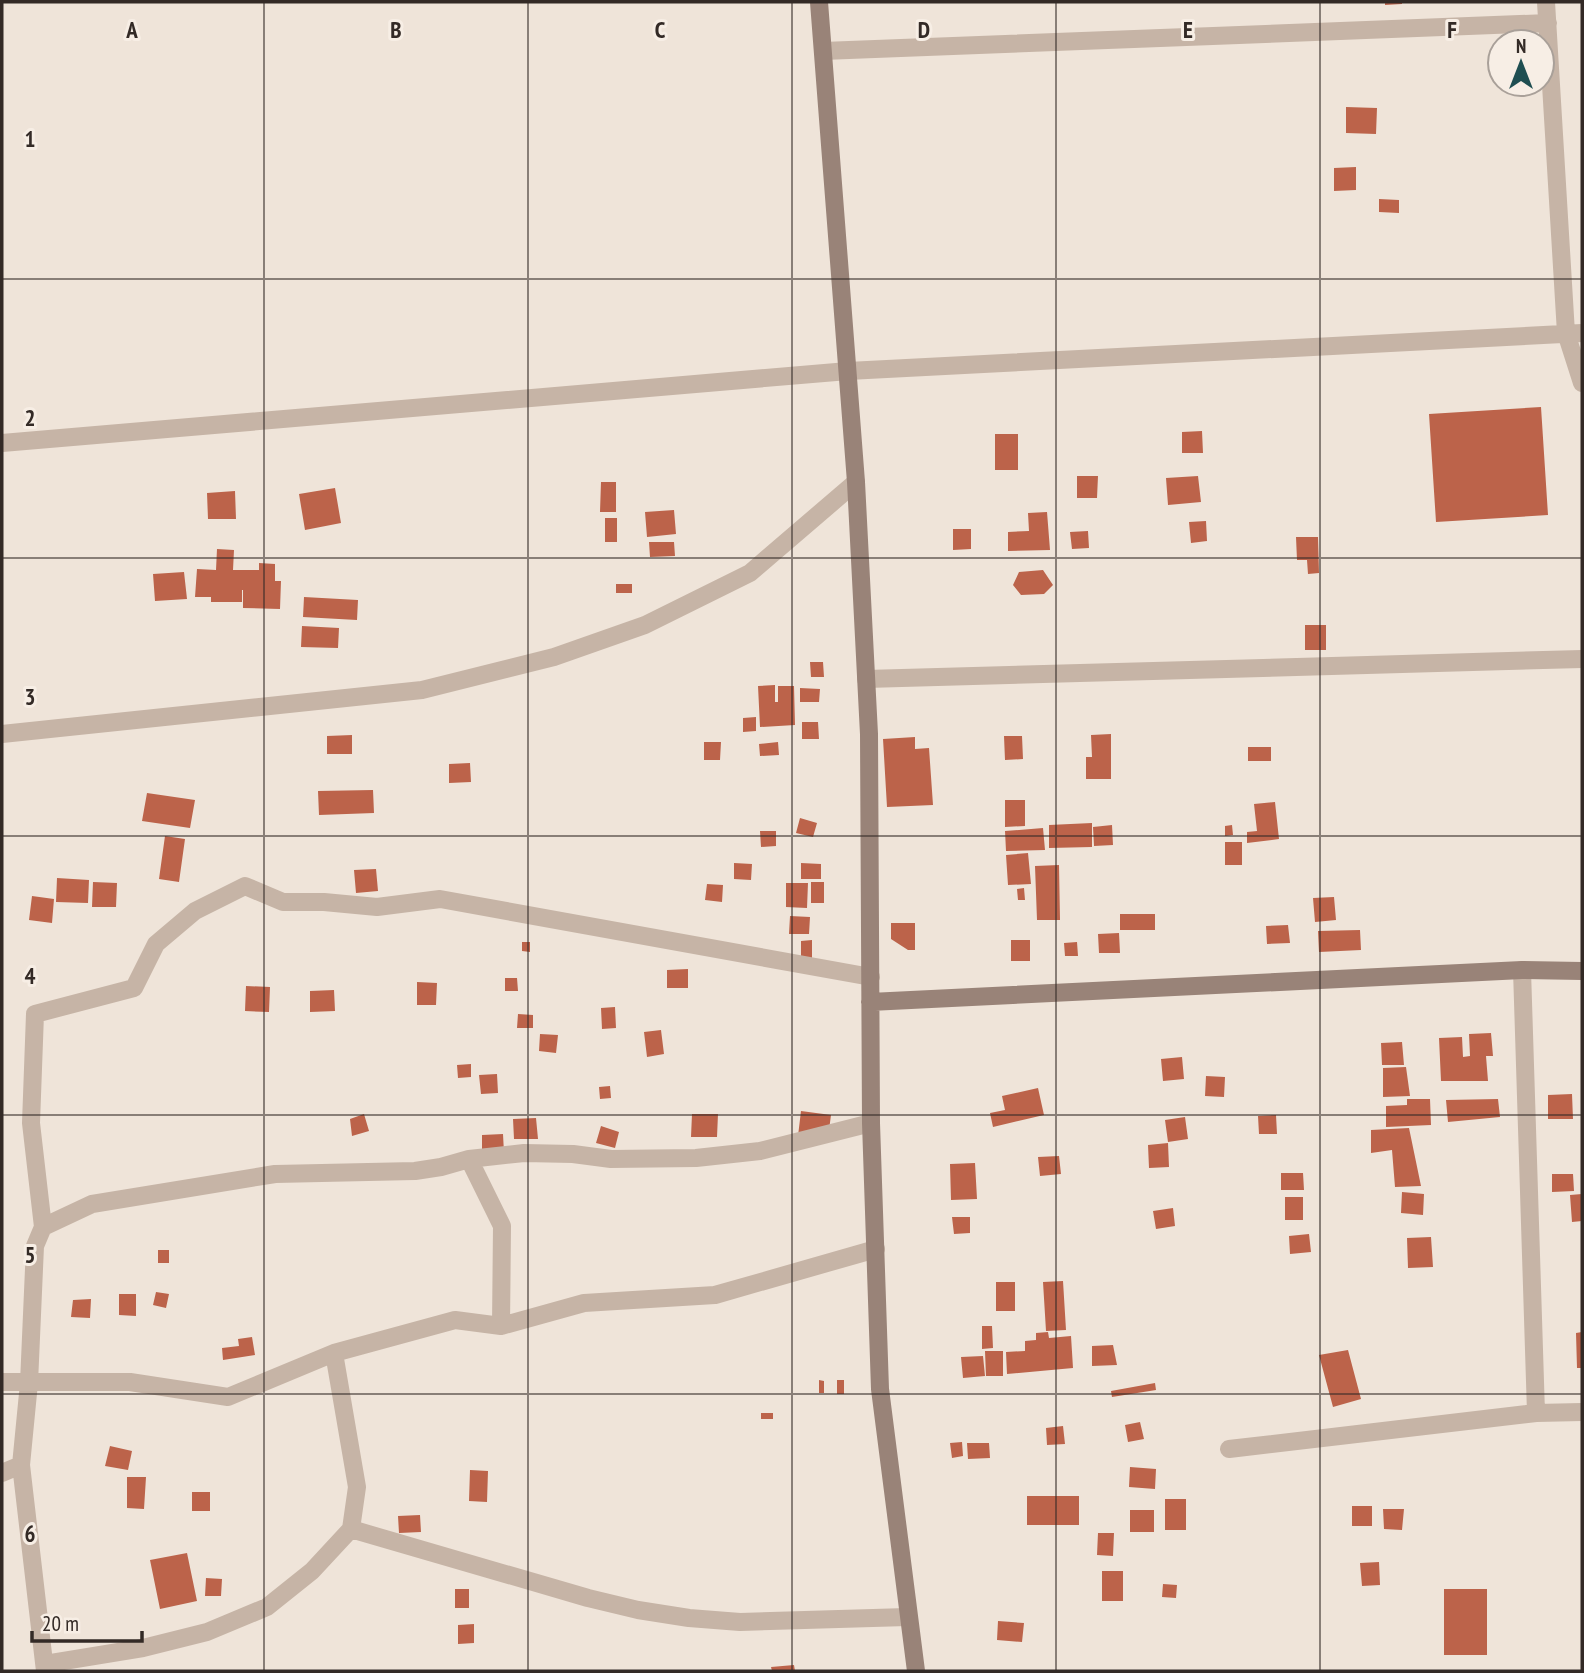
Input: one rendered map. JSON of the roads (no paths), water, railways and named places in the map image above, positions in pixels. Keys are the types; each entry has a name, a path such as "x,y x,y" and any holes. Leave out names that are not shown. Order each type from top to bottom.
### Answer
{"main road":[{"path":"819,2 856,482 869,734 871,1123 880,1389 916,1671"},
{"path":"870,1002 1522,970 1582,971"}],"street":[{"path":"1546,2 1574,333 1582,383"},
{"path":"823,51 1548,23"},
{"path":"2,443 848,371 1574,333"},
{"path":"2,734 422,690 554,657 645,625 750,573 856,482"},
{"path":"866,679 1582,659"},
{"path":"334,1353 357,1487 351,1530 312,1571 267,1607 207,1633 45,1668 21,1465 29,1383 35,1246 43,1227 31,1124 35,1014 134,988 156,944 195,911 245,886 283,902 377,906 440,899 871,977"},
{"path":"1522,970 1536,1413"},
{"path":"43,1227 92,1204 275,1174 415,1171 469,1159 524,1153 573,1154 611,1159 696,1158 760,1151 871,1123"},
{"path":"469,1159 502,1226 501,1326"},
{"path":"2,1382 130,1382 228,1397 334,1353 455,1320 501,1326 584,1303 715,1295 876,1249"},
{"path":"1229,1450 1536,1413 1582,1412"},
{"path":"2,1473 21,1465"},
{"path":"351,1530 588,1598 650,1612 740,1622 907,1617"}]}
